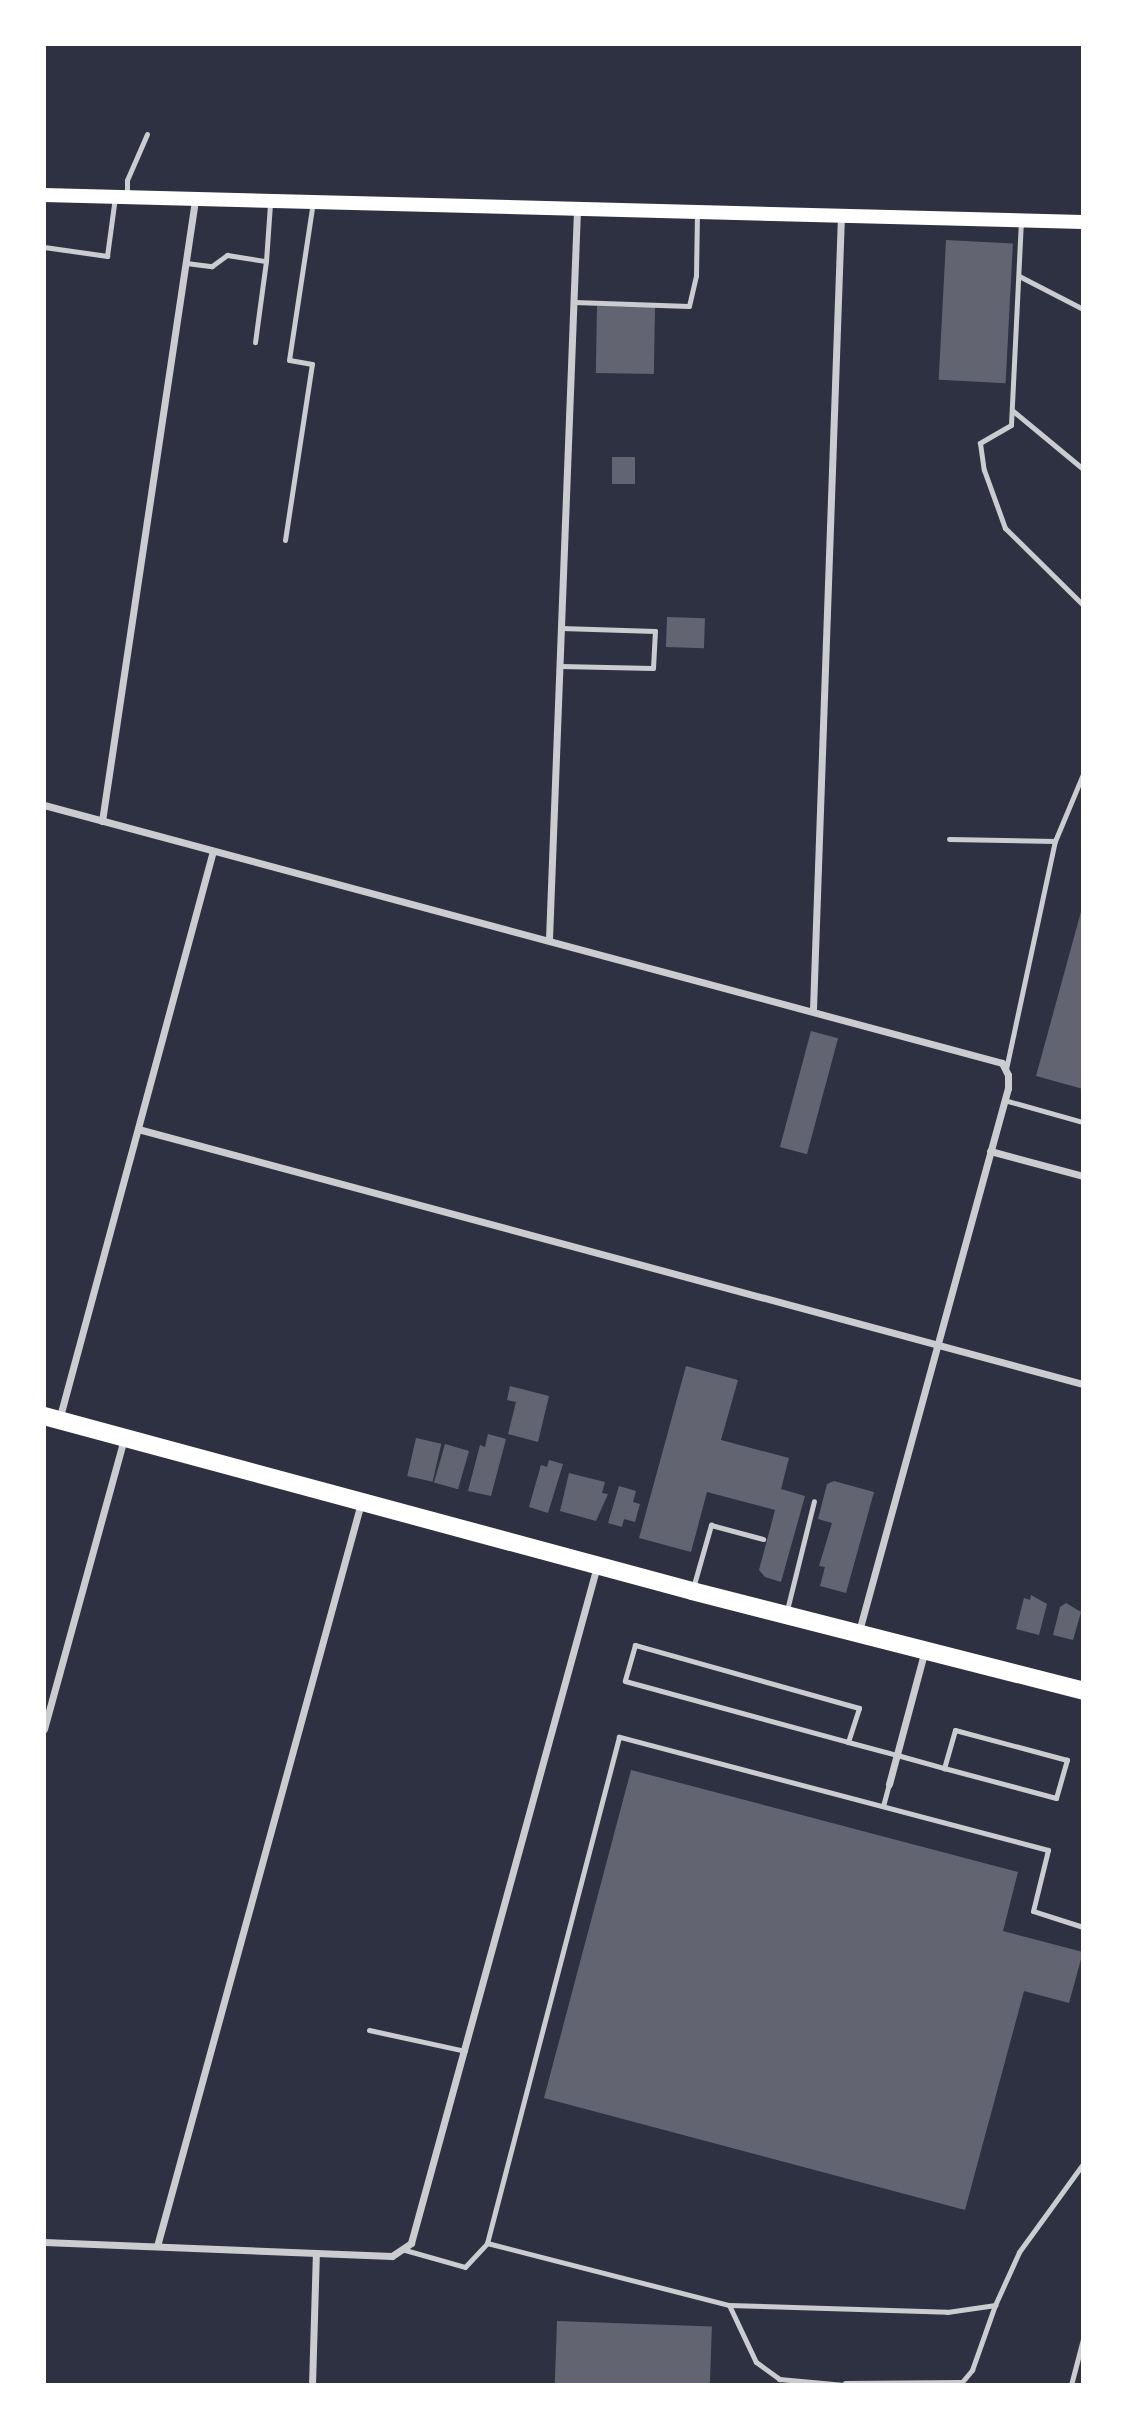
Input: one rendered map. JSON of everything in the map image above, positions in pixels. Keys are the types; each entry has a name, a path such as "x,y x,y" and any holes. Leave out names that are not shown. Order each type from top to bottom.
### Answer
{"main road":[{"path":"44,195 1083,222"},
{"path":"51,1418 692,1591 787,1612 1083,1691"}],"street":[{"path":"102,821 195,199"},
{"path":"549,939 577,208"},
{"path":"813,1009 841,216"},
{"path":"44,805 813,1009 990,1058 1006,1069 1004,1100 935,1344 859,1631"},
{"path":"51,1418 138,1129 214,851"},
{"path":"138,1129 1083,1384"},
{"path":"990,1151 1083,1176"},
{"path":"44,1730 125,1439"},
{"path":"157,2246 361,1503"},
{"path":"44,2242 316,2253 402,2252 415,2236 597,1565"},
{"path":"889,1784 925,1649"},
{"path":"312,2385 316,2253"}],"lane":[{"path":"44,247 107,256 121,197 148,134"},
{"path":"255,342 266,261 270,201"},
{"path":"285,540 312,364 289,360 313,202"},
{"path":"574,302 689,306 696,276 697,212"},
{"path":"1021,220 1011,425 981,443 984,470 1005,528 1083,605"},
{"path":"186,263 212,266 227,255 266,261"},
{"path":"1019,276 1083,309"},
{"path":"1013,411 1083,469"},
{"path":"560,666 653,668 655,631 561,628"},
{"path":"1006,1069 1038,940 1055,841 1083,774"},
{"path":"949,839 1055,841"},
{"path":"1004,1100 1083,1122"},
{"path":"787,1612 814,1501"},
{"path":"692,1591 711,1525 764,1539"},
{"path":"848,1742 859,1708 635,1645 625,1681 848,1742 897,1755 944,1768 1056,1798 1068,1760 955,1730 944,1768"},
{"path":"402,2252 465,2267 487,2243 619,1737 1048,1850 1033,1912 1083,1927"},
{"path":"883,1805 889,1784"},
{"path":"369,2030 465,2051"},
{"path":"729,2305 756,2362 779,2379 845,2384 963,2384 972,2370 995,2305 1019,2252 1083,2164"},
{"path":"487,2243 729,2305 947,2312 995,2305"},
{"path":"1071,2385 1083,2342"}],"building":[{"path":"946,240 1013,244 1006,383 939,380"},
{"path":"597,306 655,307 654,374 596,373"},
{"path":"612,457 635,457 635,484 612,484"},
{"path":"667,617 705,618 704,648 666,647"},
{"path":"1083,908 1083,1089 1036,1076"},
{"path":"811,1031 838,1038 807,1154 780,1147"},
{"path":"686,1366 738,1380 721,1440 789,1458 781,1489 805,1496 781,1582 765,1577 759,1570 775,1510 707,1492 691,1552 639,1538"},
{"path":"510,1386 549,1396 538,1442 508,1434 516,1402 507,1400"},
{"path":"488,1434 506,1439 491,1496 468,1491 480,1445 485,1447"},
{"path":"416,1438 441,1444 433,1482 407,1476"},
{"path":"445,1444 469,1451 458,1489 434,1482"},
{"path":"549,1460 563,1464 548,1513 529,1507 541,1465 547,1467"},
{"path":"569,1473 605,1482 602,1493 608,1494 596,1521 560,1511"},
{"path":"834,1481 874,1492 846,1593 820,1586 825,1567 819,1566 832,1523 818,1519 827,1484"},
{"path":"619,1486 636,1491 633,1502 640,1504 635,1522 624,1519 622,1527 608,1523"},
{"path":"1031,1595 1047,1604 1039,1635 1016,1629 1024,1598 1030,1600"},
{"path":"1066,1603 1081,1612 1073,1640 1053,1635 1060,1607"},
{"path":"631,1770 1018,1872 1003,1931 1083,1952 1069,2003 1024,1991 965,2210 544,2098"},
{"path":"557,2321 712,2326 710,2385 555,2385"}]}
